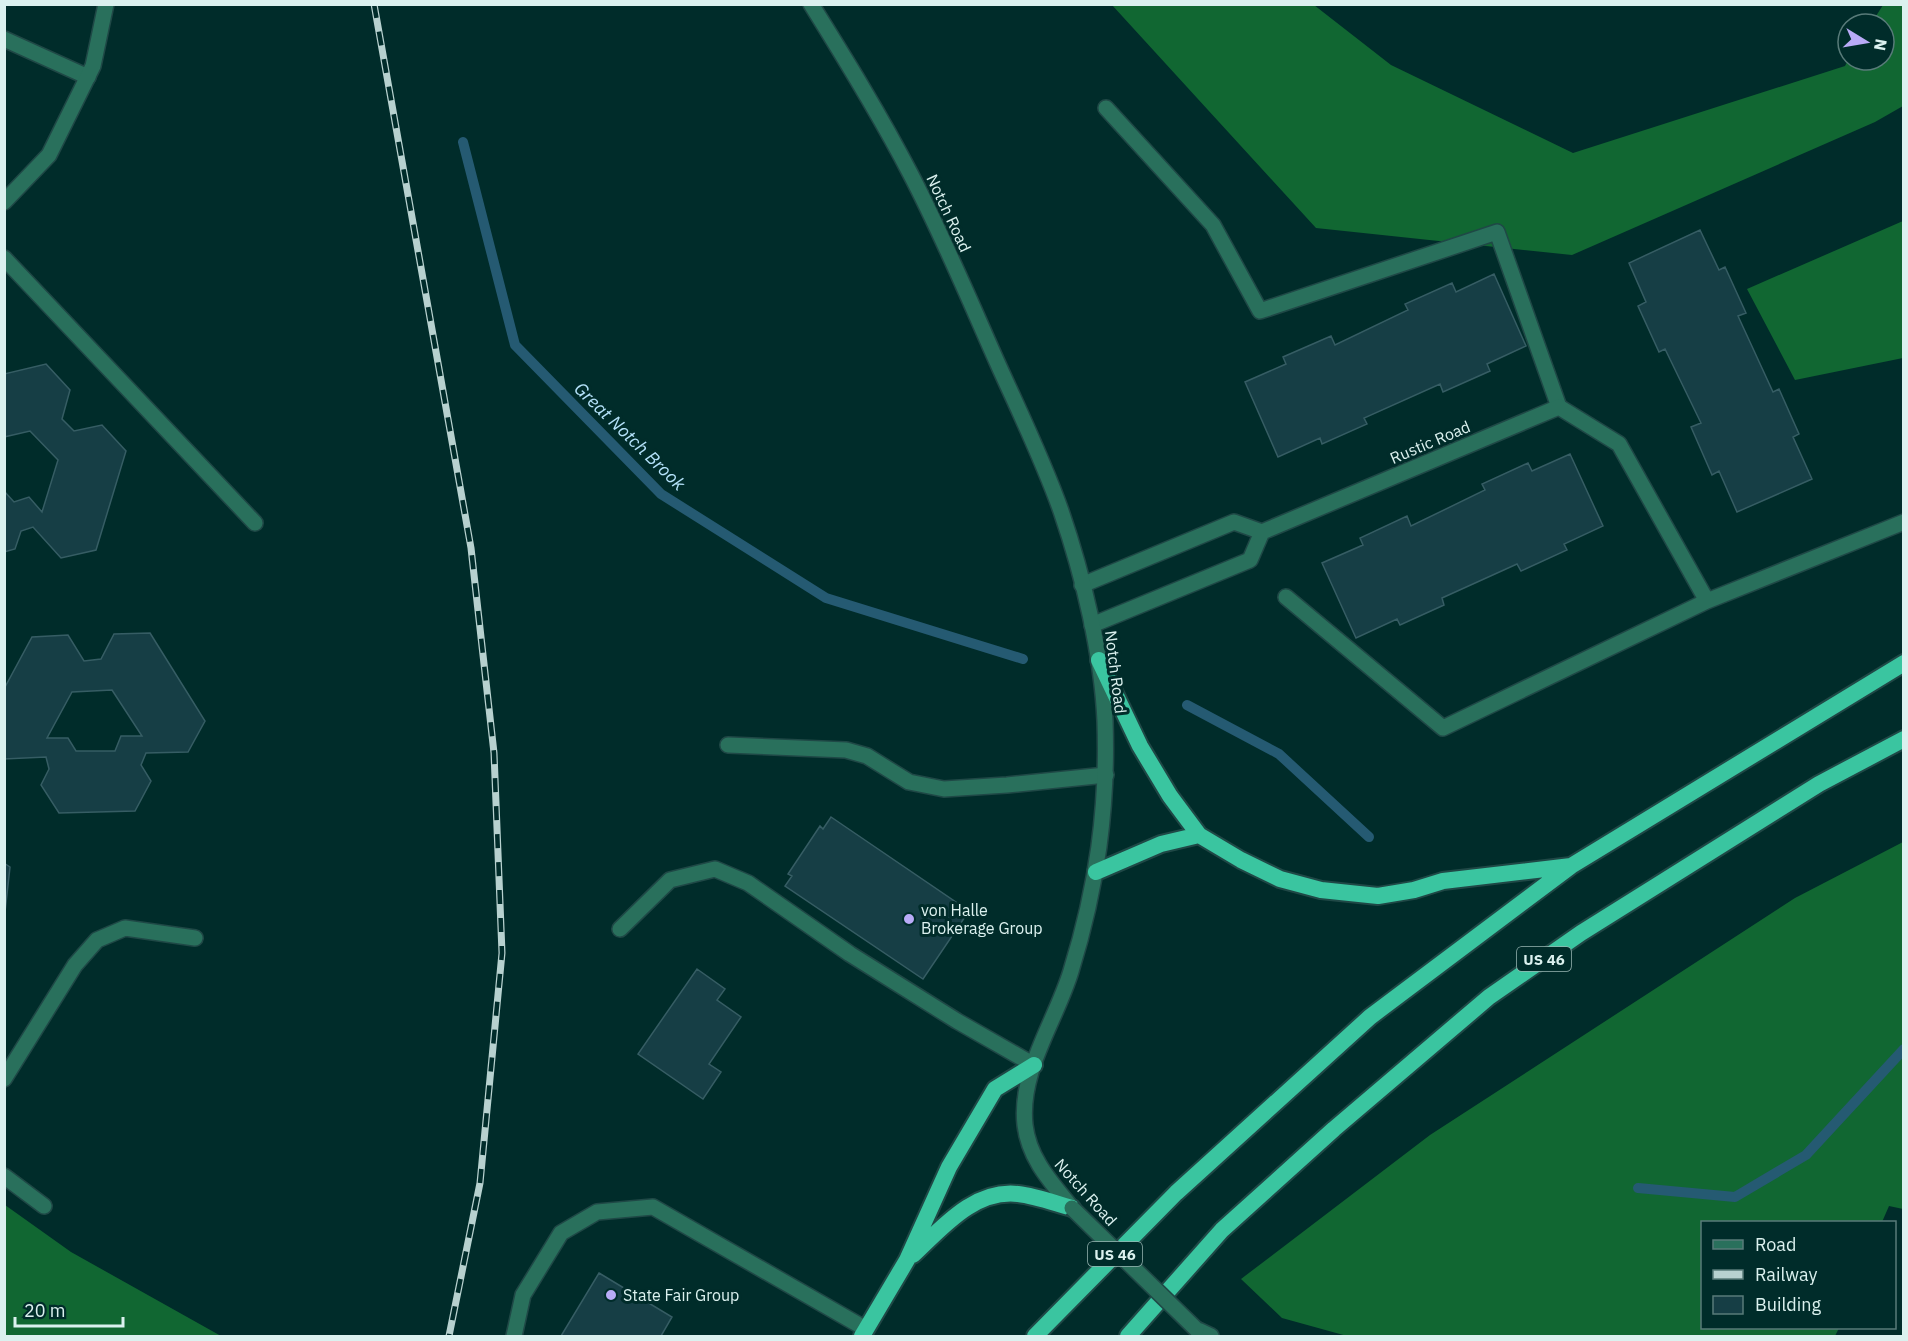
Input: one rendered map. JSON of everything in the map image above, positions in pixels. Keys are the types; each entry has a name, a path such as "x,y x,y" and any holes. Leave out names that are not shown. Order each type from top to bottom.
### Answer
{"highway":[{"path":"1099,660 1140,746 1170,796 1199,835 1241,860 1280,879 1321,890 1378,896 1414,890 1443,881 1572,866"},
{"name":"US 46","path":"1035,1336 1176,1193 1370,1017 1572,866 1904,663"},
{"name":"US 46","path":"1128,1336 1222,1230 1335,1129 1489,997 1581,933 1809,790 1904,740"},
{"path":"1096,872 1161,844 1199,835"},
{"path":"864,1333 907,1260 949,1167 995,1089 1034,1065"},
{"path":"907,1260 962,1210 990,1195 1017,1194 1072,1208"}],"street":[{"path":"4,202 49,155 93,66 106,4"},
{"name":"Notch Road","path":"811,4 868,96 912,176 1034,446 1061,510 1082,585 1099,660 1105,717 1106,775 1103,824 1085,924 1070,976 1027,1085 1024,1106 1029,1147 1039,1168 1072,1208 1198,1333 1211,1336"},
{"path":"4,39 88,77"},
{"path":"1106,108 1214,225 1260,311 1497,232 1559,407 1619,444 1707,601"},
{"path":"4,258 255,523"},
{"name":"Rustic Road","path":"1262,532 1559,407"},
{"path":"1082,585 1234,522 1262,532 1250,560 1092,625"},
{"path":"1286,597 1443,728 1707,601 1904,522"},
{"path":"728,745 846,750 867,756 909,783 944,789 1106,775"},
{"path":"620,929 670,880 715,869 748,883 850,954 957,1021 1034,1065"},
{"path":"4,1079 75,965 97,940 125,928 195,938"},
{"path":"4,1176 44,1206"},
{"path":"514,1336 523,1295 561,1233 597,1212 653,1207 864,1333"}],"green space":[{"path":"1112,5 1314,5 1391,65 1573,153 1836,69 1836,72 1896,72 1896,12 1879,12 1883,5 1903,5 1903,106 1875,122 1572,255 1316,228"},
{"path":"1903,221 1903,358 1795,380 1747,289"},
{"path":"1903,842 1903,1209 1889,1206 1882,1221 1701,1221 1701,1329 1838,1329 1835,1336 1347,1336 1282,1318 1241,1279 1430,1135 1795,898"},
{"path":"5,1205 71,1252 221,1336 5,1336"}],"building":[{"path":"1700,230 1719,270 1725,267 1746,313 1738,316 1773,392 1779,389 1799,434 1793,437 1812,479 1737,512 1719,471 1712,475 1691,427 1701,423 1665,349 1659,352 1638,306 1646,302 1629,263"},
{"path":"1494,274 1526,346 1487,364 1490,371 1443,392 1440,384 1364,418 1367,424 1322,444 1320,438 1278,457 1245,382 1286,364 1283,357 1331,336 1335,345 1408,310 1405,304 1452,283 1456,292"},
{"path":"46,364 70,390 62,419 74,431 102,425 126,451 96,550 61,558 33,527 21,531 15,549 4,552 4,491 14,502 29,497 42,512 58,460 30,431 4,437 4,374"},
{"path":"1570,454 1603,526 1564,544 1567,550 1521,571 1517,564 1442,598 1444,605 1400,625 1397,619 1356,638 1322,563 1363,545 1360,538 1407,516 1411,526 1485,490 1482,484 1528,463 1532,471"},
{"path":"150,633 205,721 188,752 146,753 141,765 151,781 135,811 59,813 41,785 49,769 46,757 4,759 4,689 32,637 68,635 84,661 101,659 114,634","holes":["112,690 142,736 121,736 115,751 76,751 68,738 47,738 72,692"]},
{"path":"831,817 969,911 923,979 785,886 792,876 788,874 820,826 823,829"},
{"path":"4,863 10,867 4,921"},
{"path":"697,969 725,989 717,1000 741,1017 709,1064 721,1072 703,1099 638,1054"},
{"name":"State Fair Group","path":"599,1273 672,1317 661,1336 561,1336"}],"waterway":[{"name":"Great Notch Brook","path":"463,142 515,345 661,494 826,598 1023,659"},
{"name":"Great Notch Brook","path":"1187,705 1279,754 1369,837"},
{"name":"Great Notch Brook","path":"1638,1188 1735,1197 1806,1155 1904,1049"}],"railway":[{"path":"374,4 471,548 494,753 502,953 480,1183 449,1336"}],"place":[{"name":"von Halle Brokerage Group","path":"909,919"},
{"name":"State Fair Group","path":"611,1295"}]}
